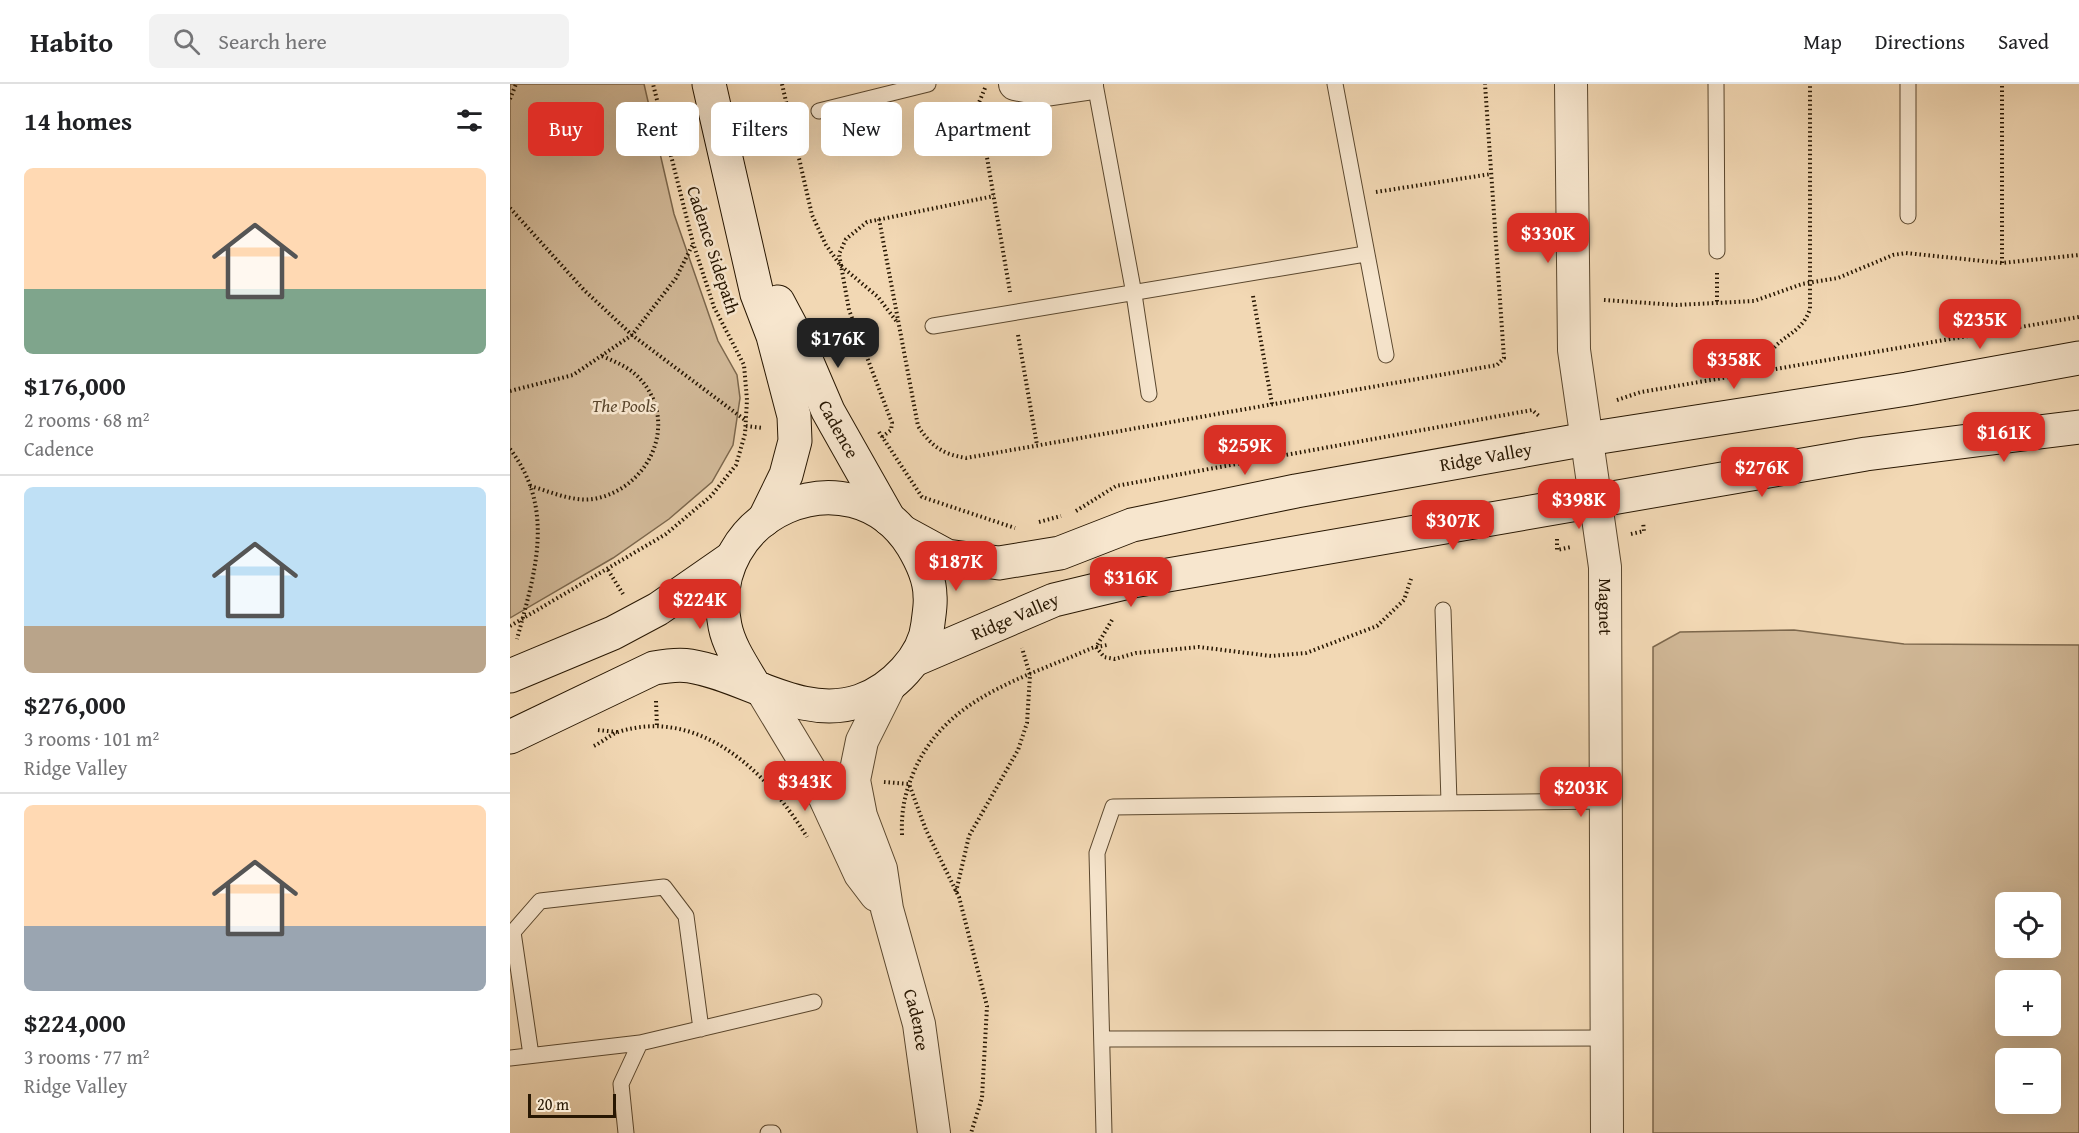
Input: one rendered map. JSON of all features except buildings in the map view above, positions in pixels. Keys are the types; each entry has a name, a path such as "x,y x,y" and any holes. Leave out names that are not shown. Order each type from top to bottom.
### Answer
{"main road":[{"name":"Cadence","path":"709,84 747,241 757,294 773,336 794,416 795,441 786,475 764,520"},
{"name":"Cadence","path":"747,241 795,334 828,411 896,525"},
{"name":"Ridge Valley","path":"896,525 947,555 999,563 1060,553 1132,525 1296,491 2079,358"},
{"name":"Ridge Valley","path":"914,660 1054,600 1122,583 1866,454 2079,427"},
{"path":"510,676 613,633 658,609 730,559 750,530 776,510 809,499 844,499 876,510 896,525 922,561 930,594 927,628 914,660 890,685 860,701 826,707 792,701 689,666 654,668 510,737"},
{"path":"730,559 722,593 725,627 758,688"}],"street":[{"path":"1015,84 1046,90 1087,84"},
{"name":"Magnet","path":"1571,84 1574,350 1605,567 1607,1133"},
{"name":"Cadence","path":"890,685 862,741 854,780 861,816 880,869 886,909 919,1024 934,1133"},
{"name":"Cadence","path":"758,688 824,795 860,874 886,909"}],"lane":[{"path":"819,111 928,84"},
{"path":"1095,84 1134,294 1149,393"},
{"path":"1335,84 1354,196 1386,355"},
{"path":"1716,84 1717,251"},
{"path":"1908,84 1908,216"},
{"path":"933,326 1365,254"},
{"path":"1443,610 1449,802"},
{"path":"1104,1133 1097,853 1113,807 1606,801"},
{"path":"531,1055 513,932 540,901 664,887 686,916 701,1029"},
{"path":"510,1058 640,1043 814,1002"},
{"path":"1102,1039 1606,1038"},
{"path":"626,1133 621,1084 640,1043"},
{"path":"768,1133 773,1133"}],"path":[{"path":"510,99 516,84"},
{"name":"Cadence Sidepath","path":"510,626 666,534 711,496 736,465 746,420 744,365 714,307 693,243 653,84"},
{"path":"782,84 812,214 826,245 840,265 878,297 898,322"},
{"path":"986,84 978,105 1037,445"},
{"path":"879,219 918,426 931,445 949,455 966,458 1497,365 1504,358 1485,84"},
{"path":"1764,372 1766,354 1806,319 1810,309 1810,84"},
{"path":"2002,84 2002,264"},
{"path":"1354,196 1491,174"},
{"path":"882,437 891,430 892,423 849,310 839,254 846,239 867,222 994,196"},
{"path":"510,207 584,290 632,335 746,420"},
{"path":"510,391 573,375 632,335 676,278 693,243"},
{"path":"1717,251 1717,304"},
{"path":"1573,299 1677,305 1754,301 1810,282 1838,278 1893,255 1906,253 2002,264 2079,255"},
{"path":"1250,274 1272,404"},
{"path":"1628,396 2079,317"},
{"path":"530,486 569,498 591,499 617,492 635,480 649,462 657,440 660,420 653,399 641,379 621,364 602,356"},
{"path":"1073,513 1116,486 1532,411 1540,417"},
{"path":"876,427 922,497 1017,528"},
{"path":"510,449 530,486 539,524 536,569 522,619"},
{"path":"1036,523 1064,516"},
{"path":"1096,647 1104,657 1114,659 1147,652 1199,647 1271,656 1306,653 1377,626 1404,600 1412,576"},
{"path":"903,841 901,810 909,784 925,748 953,715 1000,686 1096,647 1107,645"},
{"path":"956,893 969,836 1018,750 1027,723 1030,675"},
{"path":"594,746 617,732 657,727 693,731 732,753 769,783 808,840"},
{"path":"909,784 956,893 987,1006 982,1098 971,1133"}],"green space":[{"name":"The Pools","path":"510,84 644,84 648,102 616,102 616,156 661,156 674,214 718,341 737,375 740,398 733,445 712,482 669,519 613,558 510,618"},
{"path":"1794,630 1904,644 2079,645 2079,1133 1653,1133 1653,647 1680,632"}]}
